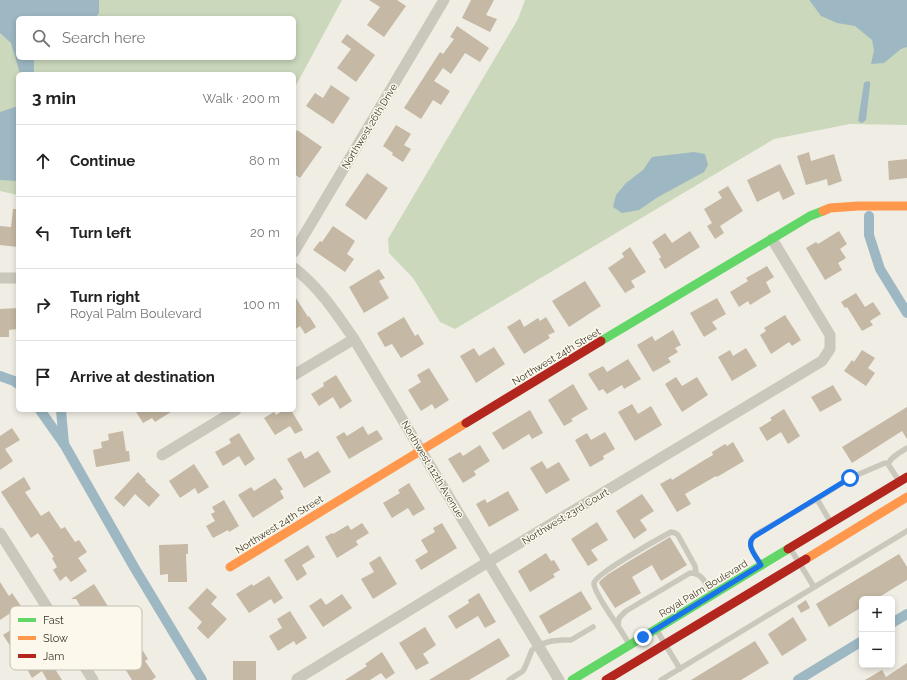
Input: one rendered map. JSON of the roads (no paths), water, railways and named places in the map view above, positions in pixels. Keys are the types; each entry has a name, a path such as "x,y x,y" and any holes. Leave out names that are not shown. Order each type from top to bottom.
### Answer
{"street":[{"name":"Northwest 26th Drive","path":"296,249 444,0"},
{"name":"Northwest 24th Street","path":"230,567 421,450 810,216 830,208 858,206 907,206"},
{"name":"Northwest 23rd Court","path":"297,679 822,361 830,349 830,335 772,239"},
{"name":"Northwest 112th Avenue","path":"296,270 323,296 337,313 354,339 538,646 560,680"},
{"path":"0,278 16,278"},
{"path":"296,374 354,339"},
{"path":"162,455 233,412"},
{"name":"Royal Palm Boulevard","path":"572,680 903,479"},
{"path":"606,680 907,497"},
{"path":"0,533 46,606"},
{"path":"87,670 93,680"}],"lane":[{"path":"888,464 889,460 907,448"},
{"path":"761,565 752,549 750,543 751,539 850,478 885,463 888,464 903,479"},
{"path":"817,499 831,523"},
{"path":"661,680 907,531"},
{"path":"630,645 594,587 595,579 613,566 671,532 678,535 695,566 696,573"},
{"path":"790,548 814,588"},
{"path":"618,626 619,618 626,611 690,573 696,573 701,576 713,594"},
{"path":"508,680 523,671 532,650 538,646 552,641 571,640 593,627"},
{"path":"656,629 680,669"}],"water":[{"path":"0,0 99,0 99,13 97,16 16,16 16,60 34,60 34,72 19,72 11,43 0,33"},
{"path":"810,0 907,0 907,47 901,49 884,63 871,64 874,50 872,40 855,26 837,23 821,16"},
{"path":"867,81 870,82 870,86 866,120 862,123 858,121 864,83"},
{"path":"16,107 16,181 0,180 0,112"},
{"path":"694,152 705,154 708,165 704,172 658,197 639,210 622,213 613,207 616,195 626,183 643,170 652,157"}],"waterway":[{"path":"869,216 869,235 880,269 907,313"},
{"path":"0,376 16,382"},
{"path":"41,412 64,444 134,567 202,680"},
{"path":"61,412 64,444"},
{"path":"895,621 907,614"},
{"path":"798,680 859,643"}]}
